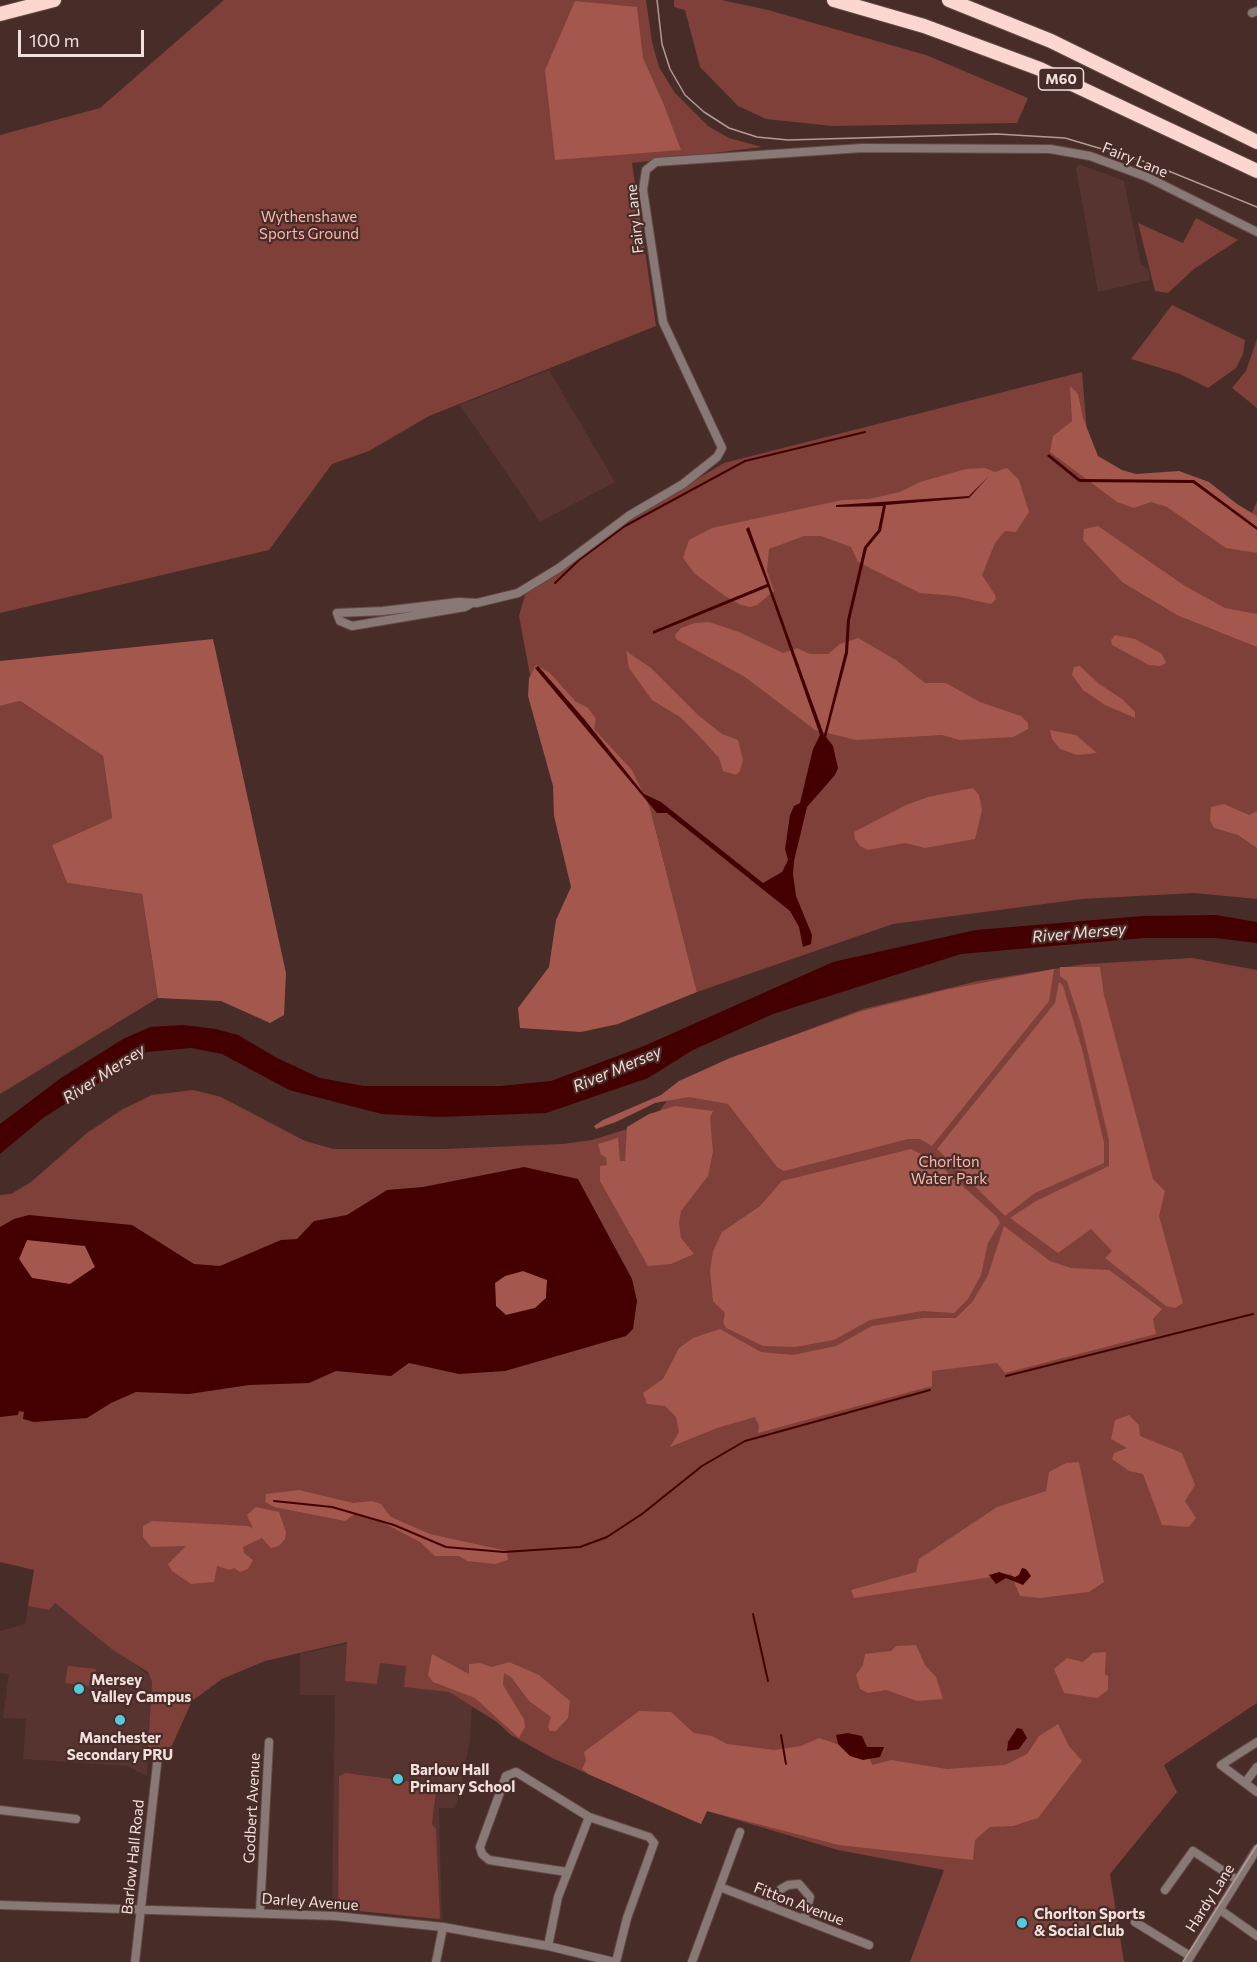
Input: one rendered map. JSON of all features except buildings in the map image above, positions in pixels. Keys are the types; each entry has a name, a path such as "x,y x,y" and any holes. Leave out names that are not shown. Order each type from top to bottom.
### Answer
{"highway":[{"path":"0,14 54,0"},
{"name":"M60","path":"834,0 924,26 1040,69 1257,171"},
{"name":"M60","path":"949,0 1051,41 1257,142"}],"street":[{"name":"Fairy Lane","path":"472,603 465,607 352,626 340,621 337,613 383,612 459,602 472,603 500,599 531,587 630,515 683,484 717,457 722,448 663,322 643,190 646,170 656,162 862,148 1050,149 1090,156 1147,177 1257,232"},
{"name":"Godbert Avenue","path":"260,1912 269,1742"},
{"path":"1257,1742 1221,1765 1257,1792"},
{"name":"Barlow Hall Road","path":"135,1962 158,1755"},
{"path":"1245,1783 1257,1767"},
{"path":"567,1872 489,1860 480,1851 506,1776 516,1772 589,1817 650,1837 654,1843 627,1918 615,1962"},
{"path":"0,1810 76,1819"},
{"path":"548,1946 558,1897 589,1817"},
{"path":"692,1962 740,1832"},
{"name":"Hardy Lane","path":"1188,1959 1257,1849"},
{"path":"1165,1890 1193,1851 1237,1880"},
{"path":"770,1906 781,1889 788,1885 800,1884 810,1897 804,1920"},
{"name":"Fitton Avenue","path":"720,1887 869,1945"},
{"name":"Darley Avenue","path":"0,1905 335,1916 443,1927 548,1946 615,1962"},
{"path":"1220,1909 1257,1936"},
{"path":"1135,1922 1188,1959"},
{"path":"436,1962 443,1927"}],"shaded area":[{"path":"575,1 637,7 643,58 681,150 555,160 545,70"},
{"path":"1079,164 1124,181 1141,264 1148,269 1150,280 1098,292 1076,168"},
{"path":"549,370 615,482 540,522 460,405"},
{"path":"1070,386 1078,394 1083,418 1098,456 1122,470 1136,474 1179,471 1209,482 1257,516 1257,553 1226,548 1167,507 1151,502 1134,508 1117,502 1050,452 1053,436 1072,421"},
{"path":"985,468 995,472 1007,468 1019,480 1029,512 1016,532 1005,531 995,543 982,575 995,595 996,599 991,604 955,596 920,593 858,562 851,547 821,536 804,536 769,549 767,571 774,591 757,605 750,607 725,596 695,574 683,558 689,540 712,528 842,500 869,499 900,492 920,482 966,469"},
{"path":"1098,526 1185,586 1225,608 1257,614 1257,647 1177,615 1122,582 1083,540 1084,529"},
{"path":"709,622 739,632 783,653 797,648 810,654 828,654 840,644 858,638 896,660 925,683 946,683 980,702 1021,716 1028,723 1028,729 1013,737 960,740 942,735 856,740 815,730 745,677 676,639 675,635 681,628 695,623"},
{"path":"1115,635 1135,639 1162,654 1166,663 1160,666 1149,665 1112,645 1111,640"},
{"path":"213,639 286,973 284,1015 270,1023 221,1001 158,998 142,894 67,883 52,845 112,818 103,756 20,701 0,706 0,661"},
{"path":"626,651 651,668 698,715 722,734 738,740 743,760 740,771 736,775 723,771 719,758 680,717 652,700 629,668"},
{"path":"536,665 550,673 575,701 588,708 596,719 594,729 632,770 650,808 697,992 618,1024 581,1032 520,1028 518,1008 549,967 556,920 571,887 554,816 553,786 528,696 529,678"},
{"path":"1080,666 1098,683 1122,699 1135,712 1135,718 1105,705 1083,690 1072,675 1074,667"},
{"path":"1050,730 1076,735 1097,753 1077,755 1060,749 1052,739"},
{"path":"973,788 979,795 982,810 975,839 925,848 905,843 868,850 860,846 855,839 854,832 906,805 928,797"},
{"path":"1224,804 1249,815 1257,811 1257,848 1238,835 1214,828 1210,820 1211,807"},
{"path":"1060,967 1100,967 1104,995 1153,1179 1165,1191 1159,1216 1183,1303 1175,1308 1166,1306 1105,1258 1112,1251 1091,1229 1058,1253 1010,1218 1036,1201 1109,1166 1109,1140 1081,1024 1067,981 1060,976"},
{"path":"1054,969 1049,1001 932,1146 920,1139 908,1139 784,1171 777,1167 728,1104 689,1097 655,1103 616,1122 596,1129 594,1126 661,1095 679,1081 730,1058 862,1011 945,990"},
{"path":"1059,982 1063,986 1082,1049 1104,1143 1104,1163 1035,1193 1005,1216 937,1149 1055,1003"},
{"path":"675,1106 713,1111 710,1117 713,1152 708,1176 681,1211 679,1223 681,1238 694,1254 671,1264 648,1266 600,1181 600,1166 607,1165 606,1157 601,1155 598,1144 618,1138 620,1161 625,1161 627,1127 649,1114"},
{"path":"911,1149 935,1161 997,1217 1000,1223 988,1243 981,1275 968,1299 954,1313 923,1311 870,1320 834,1340 795,1347 763,1346 726,1328 723,1322 725,1313 713,1301 710,1271 713,1251 722,1232 760,1206 782,1181"},
{"path":"1004,1226 1050,1261 1071,1268 1109,1270 1162,1309 1153,1319 1156,1334 1005,1373 997,1363 932,1371 932,1386 758,1433 759,1426 755,1417 717,1428 670,1447 679,1432 676,1417 665,1406 647,1404 643,1393 663,1379 679,1348 693,1338 720,1329 761,1352 793,1355 836,1346 872,1326 923,1318 956,1318 973,1301 988,1275"},
{"path":"27,1240 85,1246 95,1267 70,1284 32,1278 19,1259"},
{"path":"523,1271 547,1280 546,1298 535,1308 506,1315 496,1306 495,1283 505,1276"},
{"path":"1129,1415 1139,1425 1140,1436 1182,1453 1195,1485 1185,1501 1196,1518 1189,1527 1162,1525 1143,1474 1129,1471 1112,1459 1114,1453 1127,1448 1111,1439 1115,1420"},
{"path":"1079,1462 1104,1582 1089,1592 1040,1598 1020,1596 1011,1574 854,1598 851,1590 916,1572 919,1559 997,1507 1046,1491 1049,1472 1066,1463"},
{"path":"299,1490 353,1503 372,1501 381,1504 391,1517 430,1534 507,1551 508,1560 495,1564 467,1561 459,1556 435,1556 420,1542 382,1522 355,1514 345,1521 274,1507 265,1502 266,1494"},
{"path":"256,1507 279,1512 286,1532 285,1539 279,1546 271,1548 262,1538 243,1547 244,1553 253,1560 248,1569 240,1572 234,1568 230,1570 217,1566 214,1582 191,1584 172,1571 168,1564 186,1546 151,1547 143,1537 143,1526 152,1521 249,1526 253,1529 247,1515"},
{"name":"Mersey Valley Campus","path":"54,1603 150,1676 152,1682 147,1776 127,1766 23,1759 26,1719 3,1718 9,1674 0,1673 0,1631 25,1624 28,1606 49,1610"},
{"name":"Barlow Hall Primary School","path":"426,1626 440,1690 449,1692 472,1706 470,1740 455,1808 439,1808 442,1920 332,1908 335,1695 300,1695 300,1654"},
{"path":"916,1645 925,1665 936,1677 943,1699 917,1701 886,1690 868,1693 860,1689 856,1675 863,1665 865,1654 891,1651 896,1646"},
{"path":"1106,1652 1105,1674 1108,1676 1108,1690 1097,1698 1064,1693 1054,1669 1067,1658 1083,1662 1093,1653"},
{"path":"432,1654 469,1674 469,1664 480,1663 492,1667 509,1662 539,1675 570,1701 568,1718 556,1731 550,1731 548,1727 551,1717 529,1701 511,1677 504,1673 503,1685 524,1719 525,1727 519,1738 475,1698 433,1682 428,1675"},
{"path":"639,1711 671,1712 694,1733 712,1736 727,1744 774,1750 801,1746 819,1738 869,1755 872,1765 891,1760 947,1769 1005,1765 1027,1754 1039,1736 1058,1724 1069,1746 1082,1761 1038,1818 1013,1826 990,1827 975,1840 973,1860 839,1845 707,1811 701,1824 588,1774 582,1769 586,1761 584,1752"}],"green space":[{"name":"Wythenshawe Sports Ground","path":"224,0 646,0 652,42 659,67 675,93 708,126 729,138 762,147 632,163 656,326 429,416 369,451 332,464 269,550 0,613 0,135 100,108"},
{"path":"674,0 722,0 768,10 926,55 1028,98 1017,123 832,126 766,119 738,106 700,67 685,10 674,7"},
{"path":"1196,218 1238,240 1194,269 1168,293 1155,291 1138,223 1183,243"},
{"path":"1172,305 1245,340 1243,354 1236,368 1208,388 1180,374 1131,359"},
{"path":"1257,339 1257,408 1232,388 1246,371"},
{"path":"1082,372 1090,469 1245,529 1257,501 1257,899 1194,893 1082,899 893,924 697,992 650,808 530,675 519,616 525,595 624,523 724,463"},
{"path":"20,701 103,756 112,818 52,845 67,883 142,894 158,998 0,1094 0,706"},
{"name":"Chorlton Water Park","path":"1192,958 1257,970 1257,1703 1164,1765 1177,1792 1110,1874 1124,1962 910,1962 944,1870 838,1850 707,1811 701,1824 552,1758 511,1735 497,1722 449,1692 404,1687 406,1666 380,1663 377,1684 345,1681 347,1642 265,1661 222,1679 192,1701 170,1750 148,1749 152,1682 148,1672 113,1650 55,1603 49,1610 28,1606 34,1570 0,1562 0,1195 11,1194 31,1182 87,1133 123,1109 152,1095 193,1090 221,1097 305,1141 334,1149 445,1149 563,1144 592,1140 634,1127 658,1113 674,1091 754,1050 863,1009 978,981 1085,964"},
{"path":"68,1666 96,1669 94,1687 65,1683"},
{"path":"346,1773 413,1782 413,1788 436,1790 432,1824 436,1829 440,1919 338,1909 339,1776"}],"water":[{"path":"1049,454 1080,479 1194,480 1257,527 1257,530 1193,483 1079,482 1047,456"},
{"path":"989,476 969,498 886,505 881,531 867,548 850,620 848,653 826,737 833,746 838,768 835,775 807,807 794,861 796,896 812,935 811,944 803,947 799,927 790,911 667,813 657,813 535,668 538,666 585,720 644,794 661,802 763,883 782,872 788,860 785,849 790,815 794,806 800,803 813,749 820,735 768,587 653,634 653,631 767,584 746,529 749,527 824,735 845,652 847,620 864,547 878,530 883,506 836,507 836,505 969,496"},
{"name":"River Mersey","path":"1216,915 1257,922 1257,943 1215,938 1144,938 961,954 773,1014 693,1050 648,1078 546,1113 439,1117 382,1114 289,1090 222,1054 191,1048 147,1052 43,1118 0,1154 0,1124 61,1078 123,1039 150,1027 183,1025 216,1029 238,1035 277,1058 320,1078 364,1086 500,1086 551,1081 644,1046 833,962 976,930 1142,916"},
{"path":"524,1167 578,1179 632,1279 637,1301 633,1329 626,1336 505,1371 459,1374 409,1363 391,1376 336,1371 309,1383 249,1385 189,1394 136,1392 111,1403 87,1418 34,1422 23,1419 24,1412 19,1411 18,1415 0,1417 0,1227 14,1219 29,1215 132,1225 194,1264 220,1266 281,1240 297,1239 314,1221 347,1215 387,1190 423,1187","holes":["27,1240 85,1246 95,1267 70,1284 32,1278 19,1259","523,1271 547,1280 546,1298 535,1308 506,1315 496,1306 495,1283 505,1276"]},
{"path":"1022,1568 1026,1569 1031,1576 1023,1585 1006,1578 996,1584 989,1575 999,1572 1015,1577 1019,1575"},
{"path":"1017,1728 1022,1729 1027,1738 1019,1749 1007,1751 1008,1742"},
{"path":"848,1733 862,1736 867,1747 884,1747 880,1757 863,1760 850,1756 838,1744 836,1735"}],"waterway":[{"path":"555,583 579,560 625,526 745,461 865,432"},
{"path":"1006,1376 1253,1314"},
{"path":"274,1501 332,1507 394,1525 446,1547 504,1552 580,1547 607,1537 642,1514 702,1466 745,1441 930,1390"},
{"path":"753,1614 768,1681"},
{"path":"781,1735 786,1764"}],"tram line":[{"path":"657,0 662,44 670,69 685,95 704,112 729,128 757,137 788,140 997,134 1065,138 1149,163 1257,207"},
{"path":"1183,1962 1257,1845"}],"place":[{"name":"Mersey Valley Campus","path":"79,1689"},
{"name":"Manchester Secondary PRU","path":"120,1720"},
{"name":"Barlow Hall Primary School","path":"398,1779"},
{"name":"Chorlton Sports & Social Club","path":"1022,1923"}]}
